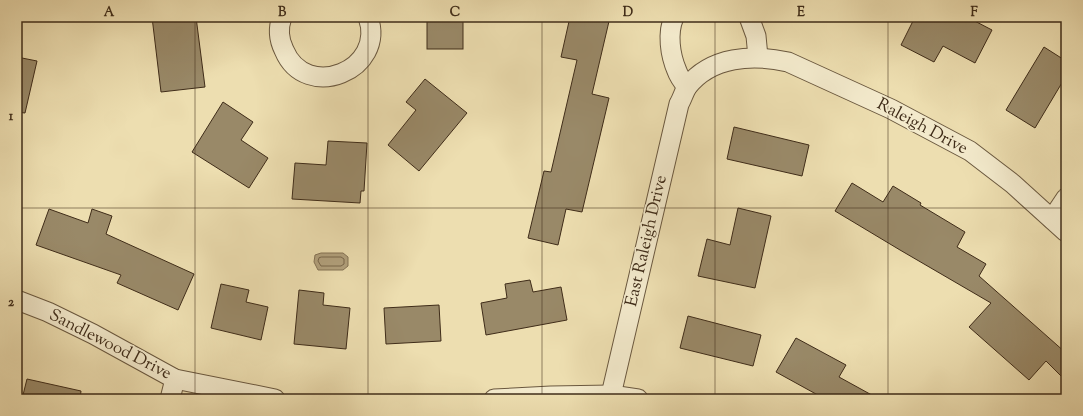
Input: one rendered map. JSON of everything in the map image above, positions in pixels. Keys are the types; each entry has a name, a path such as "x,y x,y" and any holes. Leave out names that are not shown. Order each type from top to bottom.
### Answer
{"street":[{"path":"282,17 280,32 281,44 286,55 293,64 302,71 314,76 325,77 337,76 348,71 357,64 365,54 369,43 370,31 368,17"},
{"path":"674,17 670,35 671,50 677,71 687,88"},
{"path":"749,17 756,36 758,57"},
{"name":"Raleigh Drive","path":"722,63 740,58 758,57 788,62 891,109 970,151 1013,184 1066,232"},
{"name":"East Raleigh Drive","path":"611,395 679,104 687,88 703,72 722,63"},
{"path":"1052,219 1066,198"},
{"name":"Sandlewood Drive","path":"17,300 48,312 93,334 175,379 275,399"},
{"path":"170,399 175,379"},
{"path":"494,399 611,395 638,399"}],"water":[{"path":"321,253 343,253 348,257 348,266 343,270 318,270 314,262 315,255"}],"building":[{"path":"152,17 196,17 205,87 161,92"},
{"path":"427,17 463,17 463,49 427,49"},
{"path":"570,17 610,17 592,94 609,98 582,212 566,209 558,245 528,238 544,171 551,172 577,60 561,57"},
{"path":"915,17 967,17 992,30 975,63 943,46 934,62 901,45"},
{"path":"1044,47 1066,61 1066,76 1035,128 1006,110"},
{"path":"17,57 37,61 25,113 17,112"},
{"path":"425,79 467,113 419,171 388,145 416,110 406,102"},
{"path":"223,102 253,122 241,140 268,158 249,188 192,152"},
{"path":"734,127 809,145 802,176 727,159"},
{"path":"328,141 367,143 364,191 361,191 360,203 292,199 295,163 326,165"},
{"path":"852,183 883,202 893,186 921,203 920,205 965,232 957,247 986,264 979,276 1066,353 1066,381 1046,361 1029,380 969,327 991,303 835,211"},
{"path":"738,208 771,216 755,288 698,276 707,239 730,245"},
{"path":"49,209 88,223 92,209 112,216 106,234 194,274 178,310 117,283 121,275 36,245"},
{"path":"530,280 533,292 561,287 567,320 486,335 481,303 507,298 505,284"},
{"path":"221,284 249,290 246,302 268,307 261,340 211,328"},
{"path":"299,290 324,293 323,305 350,308 346,349 294,344"},
{"path":"439,305 441,341 386,344 384,308"},
{"path":"688,316 761,335 753,366 680,348"},
{"path":"796,338 846,365 839,377 879,399 825,399 776,372"},
{"path":"27,379 81,391 80,399 22,399"}]}
